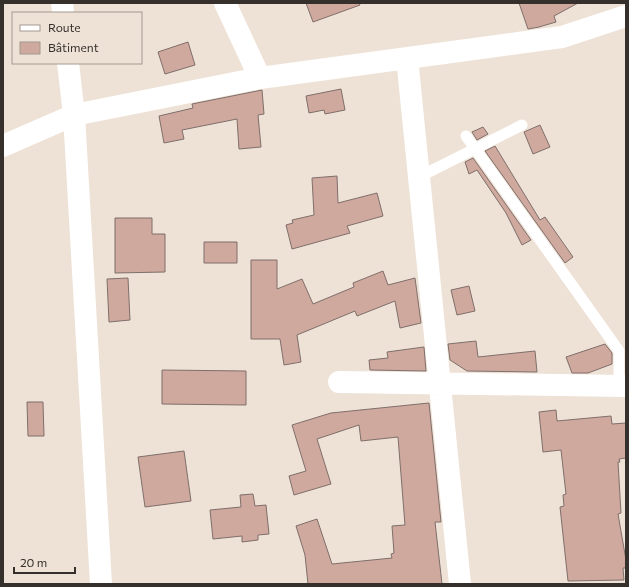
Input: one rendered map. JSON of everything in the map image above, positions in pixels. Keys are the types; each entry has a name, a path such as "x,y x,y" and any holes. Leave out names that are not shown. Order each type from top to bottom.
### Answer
{"street":[{"path":"225,3 260,78"},
{"path":"3,146 74,115 260,78 562,36 626,16"},
{"path":"407,58 460,584"},
{"path":"68,64 74,115 101,584"},
{"path":"339,382 623,386"}],"lane":[{"path":"419,177 522,125"},
{"path":"466,136 619,351 623,386"}],"building":[{"path":"306,3 359,3 360,5 313,22"},
{"path":"519,3 578,3 554,16 556,22 528,29"},
{"path":"188,42 195,65 165,74 158,52"},
{"path":"341,89 345,110 325,114 324,110 309,113 306,96"},
{"path":"262,90 264,114 258,115 261,147 239,149 237,119 182,130 184,139 164,143 159,116 193,108 192,104"},
{"path":"540,125 550,147 533,154 524,132"},
{"path":"483,127 488,134 477,140 472,132"},
{"path":"495,146 540,220 545,217 573,257 565,263 485,151"},
{"path":"473,158 531,240 522,245 506,213 477,170 469,174 465,162"},
{"path":"337,176 338,203 377,193 383,216 347,226 350,233 292,249 286,225 293,223 292,220 314,215 312,178"},
{"path":"115,218 152,218 152,234 165,234 165,272 115,273"},
{"path":"204,242 237,242 237,263 204,263"},
{"path":"251,260 277,260 277,289 302,279 313,304 354,287 353,283 383,271 388,285 415,278 421,323 400,328 395,301 357,316 355,311 297,335 301,362 284,365 280,339 251,339"},
{"path":"128,278 130,320 109,322 107,279"},
{"path":"469,286 475,311 457,315 451,290"},
{"path":"476,341 478,357 535,351 537,372 467,371 450,360 448,344"},
{"path":"605,344 612,353 612,364 588,373 572,373 566,357"},
{"path":"424,347 426,371 370,370 369,360 388,358 387,352"},
{"path":"162,370 246,371 246,405 162,404"},
{"path":"27,402 43,402 44,436 28,436"},
{"path":"429,403 441,522 435,522 442,584 308,584 305,555 296,526 317,519 332,564 392,558 391,554 394,553 392,526 405,525 398,437 361,441 359,425 317,439 331,484 294,495 289,476 306,471 292,425 331,413"},
{"path":"556,410 557,421 611,416 612,424 626,423 626,458 619,459 620,462 618,462 621,513 618,514 626,560 626,568 623,568 624,580 568,581 560,507 564,506 563,495 566,494 561,450 543,452 539,412"},
{"path":"184,451 191,501 145,507 138,457"},
{"path":"253,494 255,506 266,505 269,534 258,535 258,540 242,542 242,536 213,539 210,510 241,507 240,495"}]}
